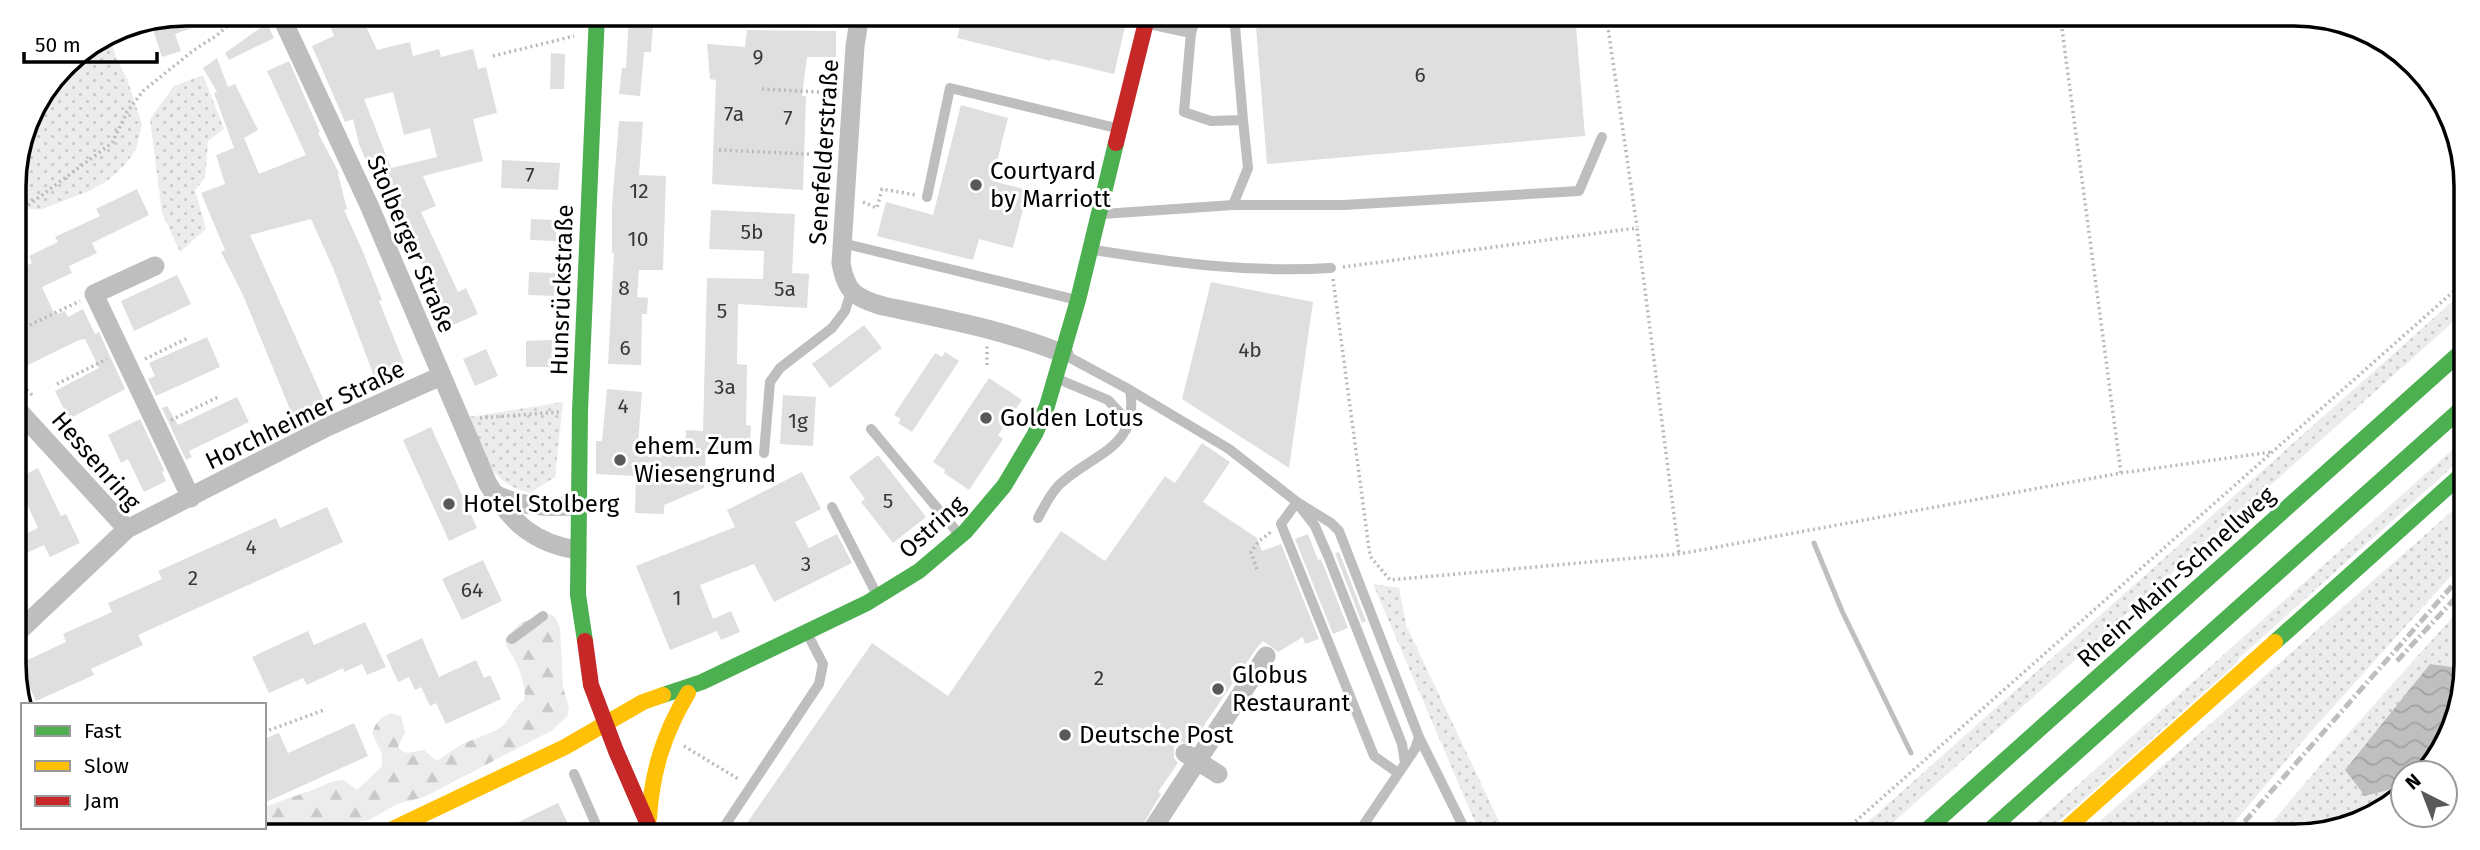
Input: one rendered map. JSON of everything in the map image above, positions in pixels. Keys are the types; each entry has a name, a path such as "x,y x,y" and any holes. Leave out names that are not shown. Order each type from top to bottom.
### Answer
{"main road":[{"name":"Hunsrückstraße","path":"577,550 580,411 596,27"},
{"name":"Ostring","path":"606,724 643,702 702,682 878,597 919,572 961,536 985,510 1020,461 1035,434 1057,378 1145,27"},
{"name":"Rhein-Main-Schnellweg","path":"1934,823 2454,358"},
{"path":"1997,823 2454,415"},
{"path":"2072,823 2454,481"},
{"path":"577,550 578,595 591,685 647,824"},
{"name":"Ostring","path":"606,724 635,720 688,693 702,682"},
{"path":"650,824 650,785 658,751 670,722 688,693"},
{"path":"403,824 565,747 606,724"}],"street":[{"name":"Stolberger Straße","path":"286,27 369,205 460,422 494,494 520,526 533,536 560,548 577,550"},
{"name":"Senefelderstraße","path":"851,292 844,275 842,243 858,27"},
{"path":"94,294 155,267"},
{"path":"851,292 883,306 988,328 1064,354"},
{"name":"Horchheimer Straße","path":"94,294 191,498"},
{"name":"Horchheimer Straße","path":"127,529 327,427 441,376"},
{"name":"Hessenring","path":"26,624 127,529 27,419"},
{"path":"494,494 505,499 545,507 578,506"},
{"path":"1160,824 1192,757 1266,656"},
{"path":"1192,757 1218,774"}],"lane":[{"path":"1233,205 1248,167 1235,26"},
{"path":"1169,27 1191,34"},
{"path":"1193,27 1185,112 1211,121 1243,120"},
{"path":"927,197 950,88 1120,129"},
{"path":"1099,214 1233,205 1344,205 1579,191 1602,137"},
{"path":"842,243 1078,300"},
{"path":"1090,250 1202,266 1283,271 1331,268"},
{"path":"764,453 770,382 780,368 839,320 851,292"},
{"path":"1064,354 1229,449 1297,502 1331,523 1345,542 1419,737 1462,823"},
{"path":"1057,378 1108,400 1121,414 1126,430"},
{"path":"1038,517 1059,485 1114,446 1126,430 1131,414 1130,390"},
{"path":"871,429 961,536"},
{"path":"1297,502 1281,524 1374,756 1398,773"},
{"path":"1297,502 1315,526 1328,556 1402,744 1405,763"},
{"path":"832,508 878,597"},
{"path":"512,639 543,615"},
{"path":"726,824 818,684 822,664 807,633"},
{"path":"1364,823 1415,749 1419,737"},
{"path":"574,774 596,824"}],"path":[{"path":"1608,26 1679,554"},
{"path":"2062,26 2121,473"},
{"path":"27,206 112,143 127,112 143,91 226,27"},
{"path":"493,56 596,31"},
{"path":"762,89 852,94"},
{"path":"719,150 848,155"},
{"path":"845,195 877,208 882,189 927,197"},
{"path":"1637,228 1331,268 1370,556 1390,580 1679,554 2121,473 2274,452"},
{"path":"1853,823 2454,291"},
{"path":"27,326 94,294"},
{"path":"57,384 188,338"},
{"path":"157,426 218,397"},
{"path":"460,422 580,411"},
{"path":"1257,569 1251,552 1259,541 1281,524"},
{"path":"266,731 324,710"},
{"path":"684,745 750,788"}],"green space":[{"path":"113,44 142,124 136,149 125,165 107,181 40,210 27,208 28,165 38,125 53,97 73,73 97,53"},
{"path":"203,75 224,129 208,141 205,178 195,190 206,229 180,252 162,213 150,119 174,86"},
{"path":"2454,300 2454,321 1892,823 1866,823"},
{"path":"563,402 555,477 530,493 504,481 489,465 469,417"},
{"path":"2454,448 2454,465 2238,659 2237,663 2057,823 2035,823"},
{"path":"2454,509 2454,573 2307,736 2234,823 2098,823"},
{"path":"1373,584 1399,588 1406,625 1500,823 1476,823"},
{"path":"550,614 555,617 560,628 563,687 569,708 567,717 551,731 424,797 397,804 369,820 353,824 266,824 266,807 280,801 339,780 344,780 357,790 382,766 382,754 372,733 379,720 391,713 401,716 405,732 398,747 407,753 424,750 437,761 462,744 504,725 524,700 522,679 506,645 506,638 520,623"},
{"path":"2454,615 2454,664 2448,706 2442,725 2422,759 2389,759 2389,792 2355,812 2315,822 2271,823"}],"water":[{"path":"2430,664 2454,667 2448,706 2442,725 2427,753 2422,759 2389,759 2389,790 2365,796 2345,770"}],"building":[{"path":"1256,26 1576,26 1585,136 1267,164"},
{"path":"195,27 175,34 181,51 162,57 153,30"},
{"path":"261,27 269,27 274,38 229,60 225,53"},
{"path":"330,27 366,27 377,50 410,42 413,56 439,49 441,57 473,49 478,69 486,67 497,113 473,119 483,161 423,176 436,206 421,212 458,292 466,288 478,314 451,326 415,248 389,182 377,187 359,144 353,119 345,122 312,46 334,36","holes":["393,92 404,135 430,128 437,157 391,168 364,99"]},
{"path":"628,27 653,27 651,52 644,52 640,96 619,94 622,68 626,68"},
{"path":"960,27 1125,27 1114,74 957,38"},
{"path":"747,30 836,31 836,57 807,57 802,96 806,96 803,190 712,184 716,80 710,79 707,44 745,47"},
{"path":"551,53 565,54 564,89 550,89"},
{"path":"217,58 228,87 235,84 258,130 244,138 259,174 306,155 267,71 289,61 320,132 318,133 339,173 347,209 344,210 382,300 379,301 404,363 374,376 333,268 311,219 250,235 326,405 294,419 243,295 221,252 225,250 201,193 225,184 216,155 234,148 214,93 217,92 203,68"},
{"name":"Courtyard by Marriott","path":"961,105 1008,118 992,181 1028,190 1013,248 979,239 973,260 877,236 886,202 933,215"},
{"path":"619,121 643,122 639,175 666,176 663,270 639,270 637,297 648,298 647,314 642,314 641,365 608,364 614,253 612,206"},
{"path":"502,160 560,163 558,190 501,188"},
{"path":"137,189 149,215 92,243 97,253 69,266 72,273 42,287 55,315 65,311 68,317 83,309 95,334 99,332 125,389 69,419 55,391 99,368 85,339 90,337 81,339 27,366 27,265 32,263 29,256 58,242 55,237 100,216 96,209"},
{"path":"711,210 795,214 792,273 809,274 807,308 738,304 737,364 747,365 746,425 751,426 750,445 740,445 739,452 706,451 704,488 664,505 664,514 635,513 636,476 596,474 596,441 602,441 607,389 642,392 638,443 685,448 686,430 703,431 707,278 763,279 764,251 709,249"},
{"path":"531,219 557,220 556,241 530,240"},
{"path":"529,272 555,273 554,296 528,295"},
{"path":"177,275 191,304 134,331 121,301"},
{"path":"1211,282 1313,302 1289,468 1182,399"},
{"path":"864,325 882,348 830,388 812,364"},
{"path":"207,337 220,367 156,396 148,379 155,376 149,363"},
{"path":"552,340 551,367 526,367 526,341"},
{"path":"486,349 498,376 475,386 463,359"},
{"path":"945,352 959,361 912,432 898,423 901,419 894,415 935,353 942,357"},
{"name":"Golden Lotus","path":"989,378 1022,400 998,435 1003,439 969,490 933,462"},
{"path":"783,395 816,397 813,446 780,444"},
{"path":"237,397 249,422 189,451 192,457 186,460 162,408 167,406 178,425"},
{"path":"140,419 164,470 162,472 166,481 144,492 128,459 121,463 108,435"},
{"name":"Hotel Stolberg","path":"431,427 477,528 449,541 403,440"},
{"path":"1202,443 1230,462 1203,502 1257,538 1262,551 1281,544 1319,639 1305,644 1303,637 1278,652 1263,641 1192,743 1180,742 1174,747 1174,758 1178,763 1158,792 1161,794 1143,824 747,824 872,643 948,696 1061,531 1105,561 1165,476 1175,483"},
{"path":"878,455 926,517 893,543 861,502 865,499 849,477"},
{"path":"38,468 61,516 66,514 80,543 50,557 44,545 26,553 26,533 38,528 26,502 26,474"},
{"path":"802,472 821,509 795,522 809,548 837,534 852,563 774,602 754,564 700,585 713,619 731,611 740,632 721,640 717,631 670,650 636,566 735,527 727,510"},
{"path":"327,507 343,542 138,635 143,645 91,669 94,675 36,701 28,683 26,661 66,642 63,634 112,612 108,603 162,579 158,571 276,518 280,528"},
{"path":"1308,534 1318,560 1321,559 1348,628 1333,634 1295,539"},
{"path":"1339,552 1366,621 1362,623 1335,553"},
{"path":"483,560 502,601 462,620 442,579"},
{"path":"365,622 386,667 367,675 362,664 344,672 343,668 307,685 303,678 269,693 252,657 308,631 314,645"},
{"path":"422,638 439,677 476,660 484,678 490,675 501,699 446,724 436,703 430,706 421,687 415,690 409,677 398,682 386,655"},
{"path":"354,723 368,756 266,802 266,738 279,733 288,753"},
{"path":"558,803 568,824 514,824"}],"waterway":[{"path":"1814,543 1842,611 1911,753"}],"railway":[{"path":"2243,823 2454,584"},
{"path":"2397,661 2454,599"}],"traffic: fast":[{"path":"585,641 578,595 580,411 596,27"},
{"path":"663,695 702,682 867,603 919,571 965,532 1004,486 1035,434 1047,406 1078,300 1116,143"},
{"path":"1934,823 2454,358"},
{"path":"1997,823 2454,415"},
{"path":"2275,642 2454,481"}],"traffic: slow":[{"path":"2072,823 2275,642"},
{"path":"649,818 653,784 661,753 672,723 688,693"},
{"path":"403,824 565,747 643,702 663,695"}],"traffic: jam":[{"path":"1116,143 1145,27"},
{"path":"585,641 591,685 648,824"}],"place":[{"name":"Courtyard by Marriott","path":"976,185"},
{"name":"Golden Lotus","path":"986,418"},
{"name":"ehem. Zum Wiesengrund","path":"620,460"},
{"name":"Hotel Stolberg","path":"449,504"},
{"name":"Globus Restaurant","path":"1218,689"},
{"name":"Deutsche Post","path":"1065,735"}]}
